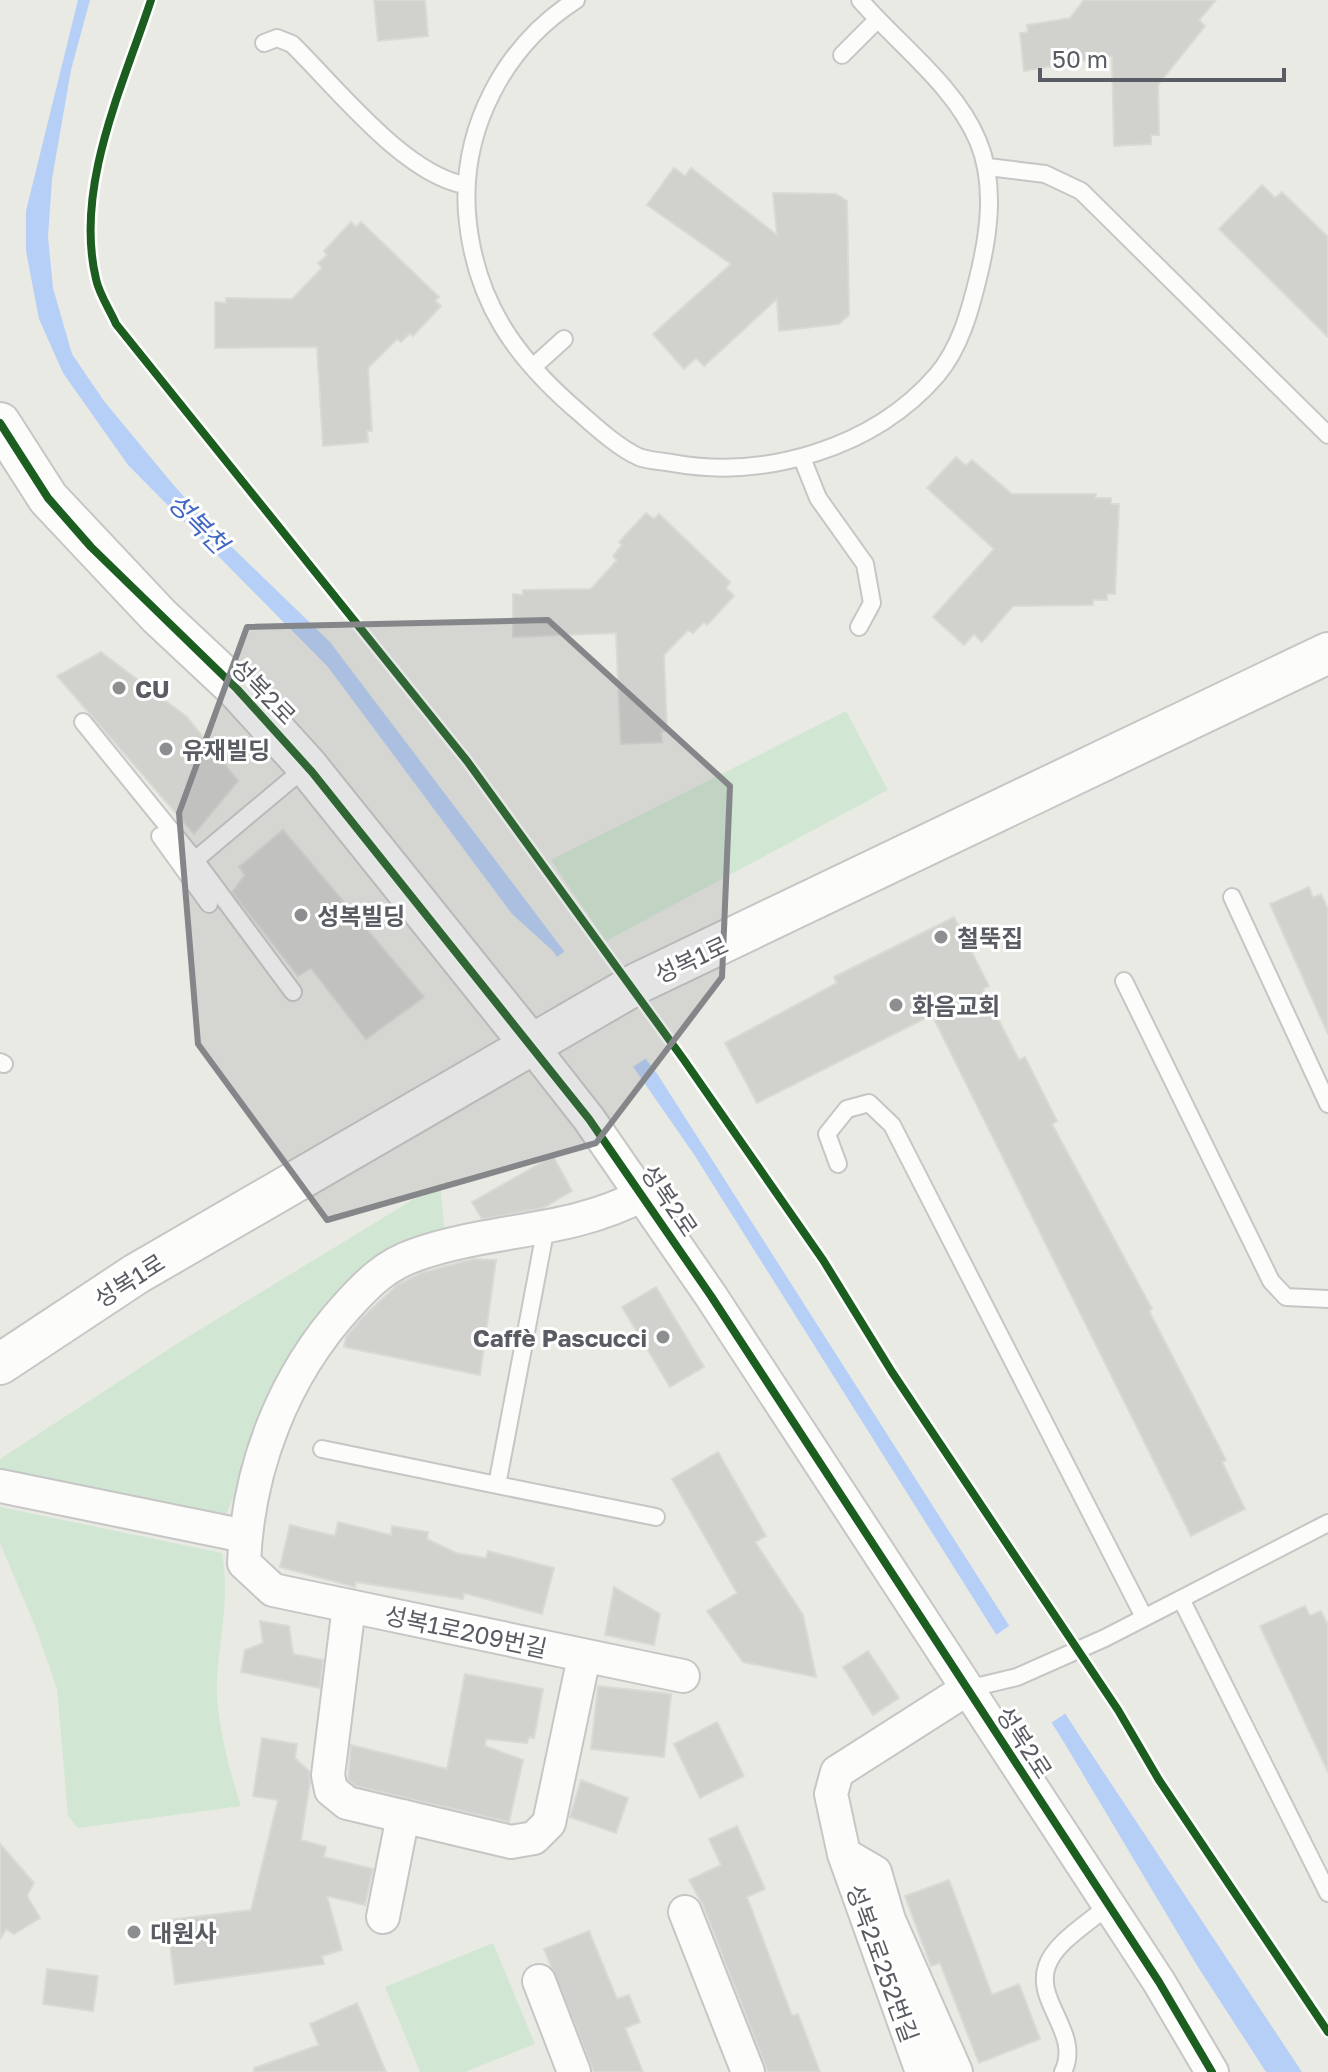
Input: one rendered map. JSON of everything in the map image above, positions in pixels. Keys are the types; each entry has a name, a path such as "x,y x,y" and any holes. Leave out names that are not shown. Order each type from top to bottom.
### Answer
{"street":[{"name":"성복2로","path":"3,436 48,498 91,547 237,689 307,766 589,1119 1109,1905 1212,2072"},
{"name":"성복1로","path":"0,1364 136,1274 638,983 1328,653"},
{"name":"성복2로","path":"286,1396 322,1333 376,1275 414,1255 609,1213 642,1195"},
{"name":"성복1로209번길","path":"286,1396 254,1478 245,1536 244,1563 273,1590 683,1676"},
{"path":"0,1486 245,1536"},
{"name":"성복1로209번길","path":"349,1606 328,1775 331,1790 347,1803 511,1842 534,1838 549,1823 584,1657"},
{"path":"956,2072 889,1920 875,1872 844,1854 831,1794 837,1772 967,1689"},
{"path":"383,1917 403,1816"},
{"name":"성복2로252번길","path":"844,1854 922,2072"},
{"path":"685,1912 748,2072"},
{"path":"539,1981 574,2072"}],"lane":[{"path":"576,0 532,36 503,71 476,124 465,185 469,238 478,278 492,313 533,367 562,398 640,457 688,466 734,469 769,466 802,458 846,439 903,407 939,373 951,355 965,326 984,256 988,167 963,112 860,0"},
{"path":"842,55 877,20"},
{"path":"264,43 277,38 292,44 411,158 443,181 465,185"},
{"path":"988,167 1045,174 1081,191 1328,435"},
{"path":"533,367 564,339"},
{"path":"802,458 818,498 865,564 872,603 859,627"},
{"path":"83,722 189,865 293,992"},
{"path":"189,865 307,766"},
{"path":"160,836 189,865 209,904"},
{"path":"1232,897 1328,1104"},
{"path":"1124,981 1271,1281 1286,1297 1328,1299"},
{"path":"838,1164 827,1134 847,1109 869,1103 892,1125 1144,1617"},
{"path":"497,1485 546,1227"},
{"path":"322,1449 656,1517"},
{"path":"967,1689 1017,1677 1105,1638 1328,1523"},
{"path":"1181,1599 1328,1893"},
{"path":"1063,2072 1069,2059 1070,2046 1047,1991 1046,1967 1058,1949 1109,1905"}],"highlighted area":[{"path":"548,620 730,786 722,977 596,1143 327,1220 198,1044 179,813 247,627"}],"green space":[{"path":"846,711 888,790 606,941 551,860"},
{"path":"440,1183 445,1233 314,1324 262,1409 252,1456 226,1514 0,1469 0,1459 178,1343"},
{"path":"0,1507 222,1553 225,1600 217,1678 218,1707 241,1806 78,1828 68,1816 57,1689 35,1626 0,1543"},
{"path":"493,1943 535,2044 465,2072 420,2072 385,1987"}],"water":[{"name":"성복천","path":"78,0 90,0 71,70 52,179 48,237 53,288 72,354 104,401 209,525 330,642 658,1075 1077,1732 1302,2072 1266,2072 1198,1967 1065,1744 695,1156 553,951 512,914 328,667 128,465 63,373 39,319 26,251 26,211"}],"pier":[{"path":"568,949 649,1056 630,1069 554,959"},
{"path":"1015,1622 1069,1711 1048,1725 993,1637"}],"building":[{"path":"374,0 425,0 428,36 378,41"},
{"path":"1084,0 1216,0 1199,20 1205,26 1158,85 1159,135 1151,135 1151,144 1114,146 1112,56 1024,71 1020,33 1028,32 1027,25 1070,18"},
{"path":"674,168 685,176 691,168 777,235 773,193 836,194 847,201 849,315 839,324 779,331 777,299 704,366 696,358 684,369 653,334 731,264 647,205"},
{"path":"1262,185 1275,198 1282,192 1328,237 1328,337 1219,229"},
{"path":"351,222 356,227 361,222 439,297 435,301 441,306 413,336 410,333 401,342 397,339 368,368 372,431 367,431 368,442 323,446 317,347 215,348 215,302 226,303 226,298 292,299 322,268 318,263 327,255 324,251"},
{"path":"956,457 966,466 972,460 1012,494 1096,494 1095,498 1111,498 1111,504 1119,504 1115,594 1107,594 1107,600 1093,600 1093,605 1013,606 982,642 974,634 964,645 933,617 994,549 927,488"},
{"path":"646,513 654,519 659,514 730,582 726,588 734,596 707,625 704,622 693,633 688,630 664,655 667,731 661,732 662,742 621,744 616,633 513,637 513,594 523,595 523,590 591,589 617,560 613,556 622,545 619,542"},
{"name":"유재빌딩","path":"101,652 187,717 238,781 194,834 57,676"},
{"name":"성복빌딩","path":"283,830 424,997 366,1039 311,968 298,976 232,892 245,875 239,867"},
{"path":"1309,887 1313,898 1321,894 1328,909 1328,1034 1270,904"},
{"path":"954,917 989,986 983,989 1019,1060 1025,1057 1057,1121 1052,1124 1152,1309 1149,1311 1226,1460 1222,1462 1245,1509 1191,1536 932,1015 757,1103 725,1043 837,983 834,977"},
{"path":"553,1156 572,1191 543,1208 482,1219 472,1202"},
{"path":"473,1259 496,1260 480,1375 344,1347 346,1337 362,1318 397,1285 421,1273"},
{"name":"Caffè Pascucci","path":"656,1287 704,1367 670,1387 622,1307"},
{"path":"718,1452 766,1536 755,1542 803,1615 816,1677 743,1662 707,1611 737,1593 672,1479"},
{"path":"338,1522 391,1535 392,1526 428,1532 427,1539 456,1553 486,1558 488,1551 554,1568 542,1614 464,1593 463,1599 356,1582 355,1587 280,1567 290,1525 335,1536"},
{"path":"614,1587 660,1614 654,1645 605,1635"},
{"path":"1305,1606 1310,1616 1321,1611 1328,1625 1328,1772 1260,1626"},
{"path":"260,1621 289,1626 293,1654 323,1660 320,1688 241,1672 245,1650 263,1643"},
{"path":"868,1651 899,1698 873,1715 843,1667"},
{"path":"465,1674 543,1689 534,1738 529,1737 527,1743 486,1739 485,1746 523,1760 509,1822 356,1786 348,1780 351,1745 447,1769"},
{"path":"598,1686 671,1694 664,1757 591,1749"},
{"path":"717,1722 744,1776 700,1798 674,1744"},
{"path":"262,1738 297,1744 295,1758 309,1771 310,1782 301,1840 326,1847 324,1857 373,1869 365,1905 327,1896 342,1950 322,1956 324,1964 175,1984 167,1920 251,1910 278,1800 253,1796"},
{"path":"581,1780 628,1798 616,1833 570,1817"},
{"path":"737,1826 765,1889 747,1897 792,2016 798,2014 820,2072 768,2072 703,1905 689,1880 721,1865 709,1839"},
{"path":"0,1844 34,1883 27,1896 40,1918 14,1934 6,1929 0,1939"},
{"path":"949,1880 992,1995 1019,1984 1040,2039 979,2063 940,1963 931,1966 905,1896"},
{"path":"589,1931 617,1999 629,1995 640,2022 625,2028 643,2072 594,2072 544,1949"},
{"path":"47,1969 98,1976 93,2011 43,2004"},
{"path":"357,2003 386,2072 254,2072 254,2068 319,2045 310,2024"}],"cycle path":[{"path":"151,0 115,102 96,173 91,209 91,244 96,279 116,324 467,761 684,1060 823,1260 892,1372 1328,2032"},
{"path":"0,423 48,498 91,547 237,689 312,772 589,1119 711,1296 1159,1982 1212,2072"}],"place":[{"name":"CU","path":"119,688"},
{"name":"유재빌딩","path":"166,749"},
{"name":"성복빌딩","path":"301,915"},
{"name":"철뚝집","path":"941,937"},
{"name":"화음교회","path":"896,1005"},
{"name":"Caffè Pascucci","path":"663,1337"},
{"name":"대원사","path":"134,1932"}]}
